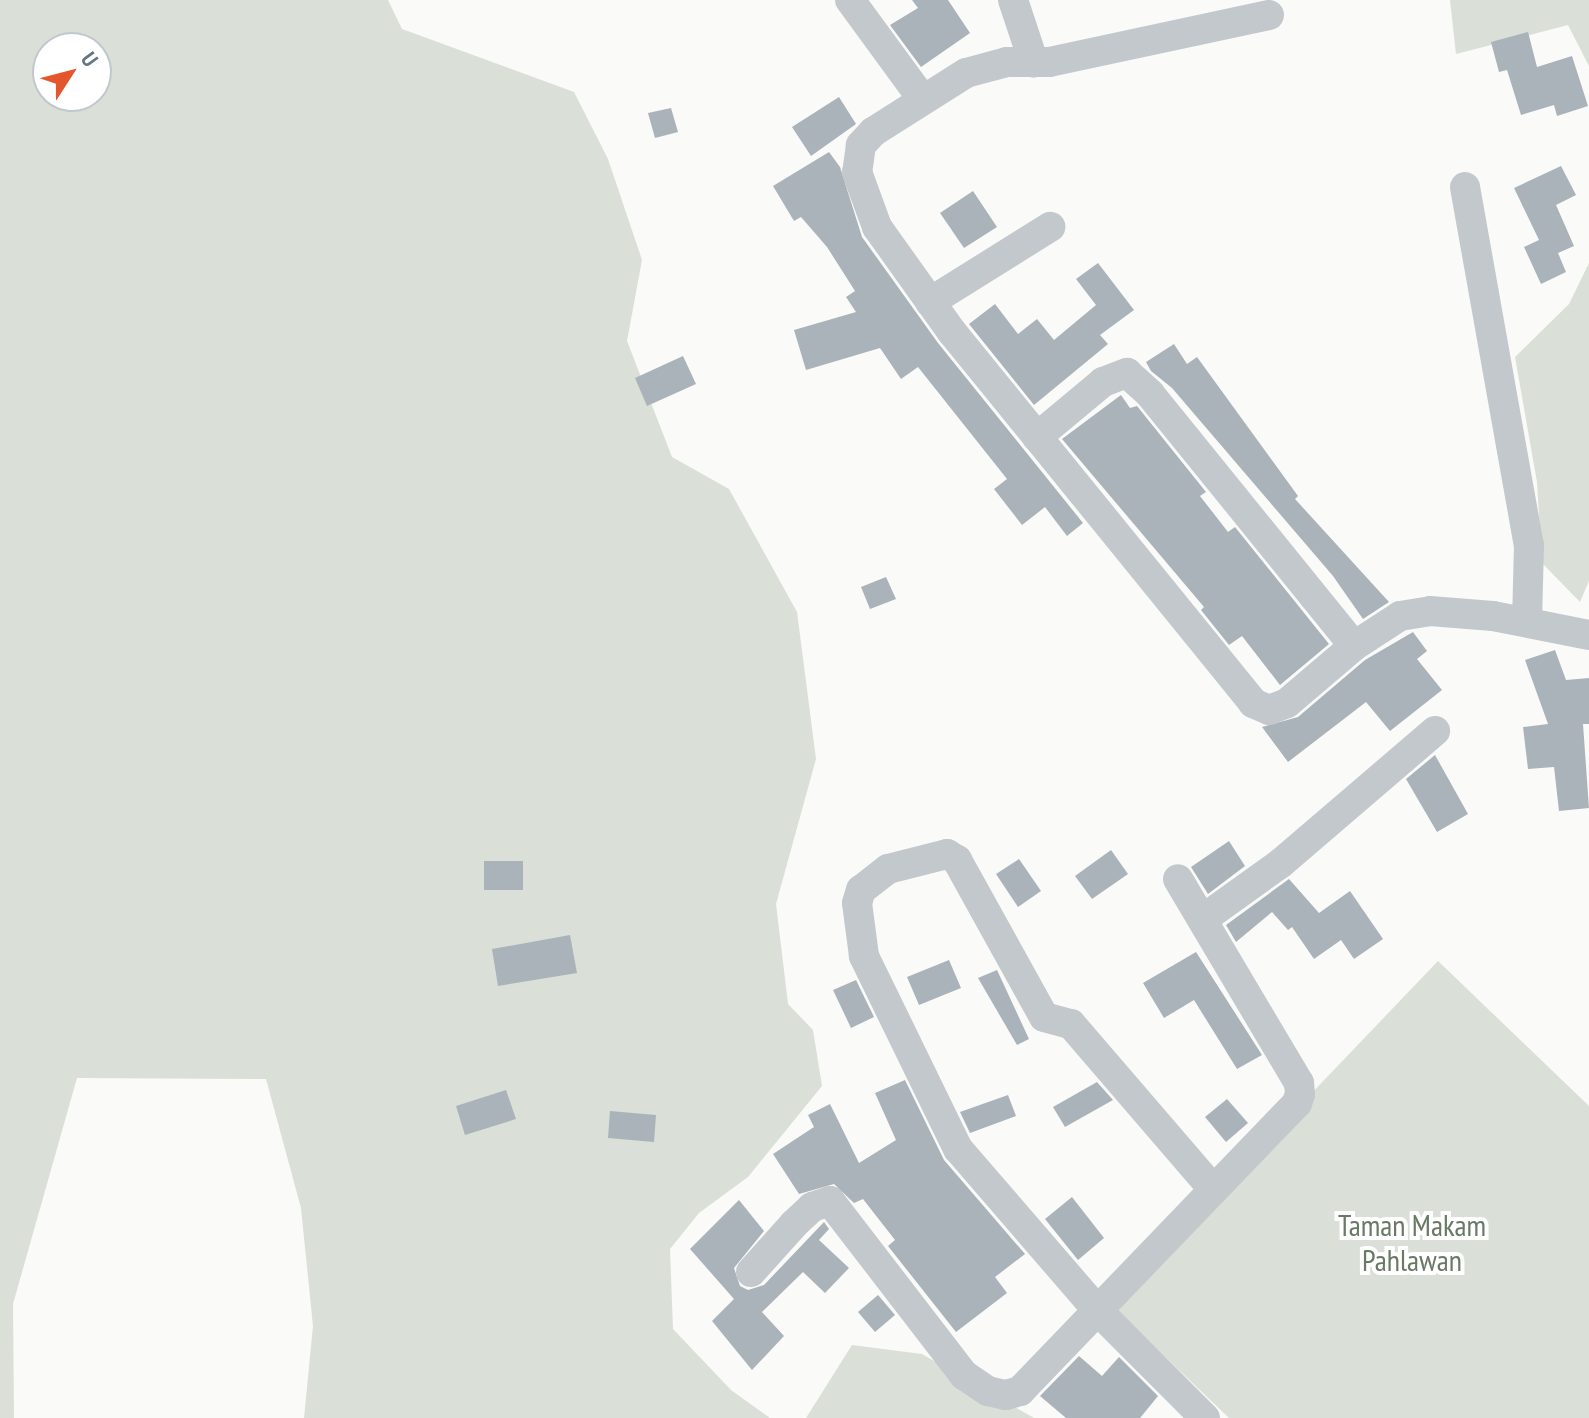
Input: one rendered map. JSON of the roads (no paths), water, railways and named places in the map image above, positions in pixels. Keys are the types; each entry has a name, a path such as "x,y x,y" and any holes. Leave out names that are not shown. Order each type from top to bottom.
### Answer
{"street":[{"path":"850,0 921,97"},
{"path":"1013,0 1034,63"},
{"path":"1269,15 1034,63 985,66 921,97 861,145 857,172 877,227 930,302 1037,437 1259,708 1269,710 1287,703 1354,646 1407,613 1527,622 1589,635"},
{"path":"1465,187 1529,545 1527,622"},
{"path":"930,302 1050,227"},
{"path":"1037,437 1103,382 1127,373 1150,394 1354,646"},
{"path":"1203,919 1281,863 1435,731"},
{"path":"1205,1418 1098,1311 950,1136 864,956 857,903 861,890 888,869 947,854 957,860 1044,1017 1071,1024 1213,1189"},
{"path":"751,1272 812,1207 830,1201 964,1375 977,1386 1006,1395 1020,1391 1300,1094 1178,879"}],"park label":[{"name":"Taman Makam Pahlawan","path":"1412,1242"}]}
